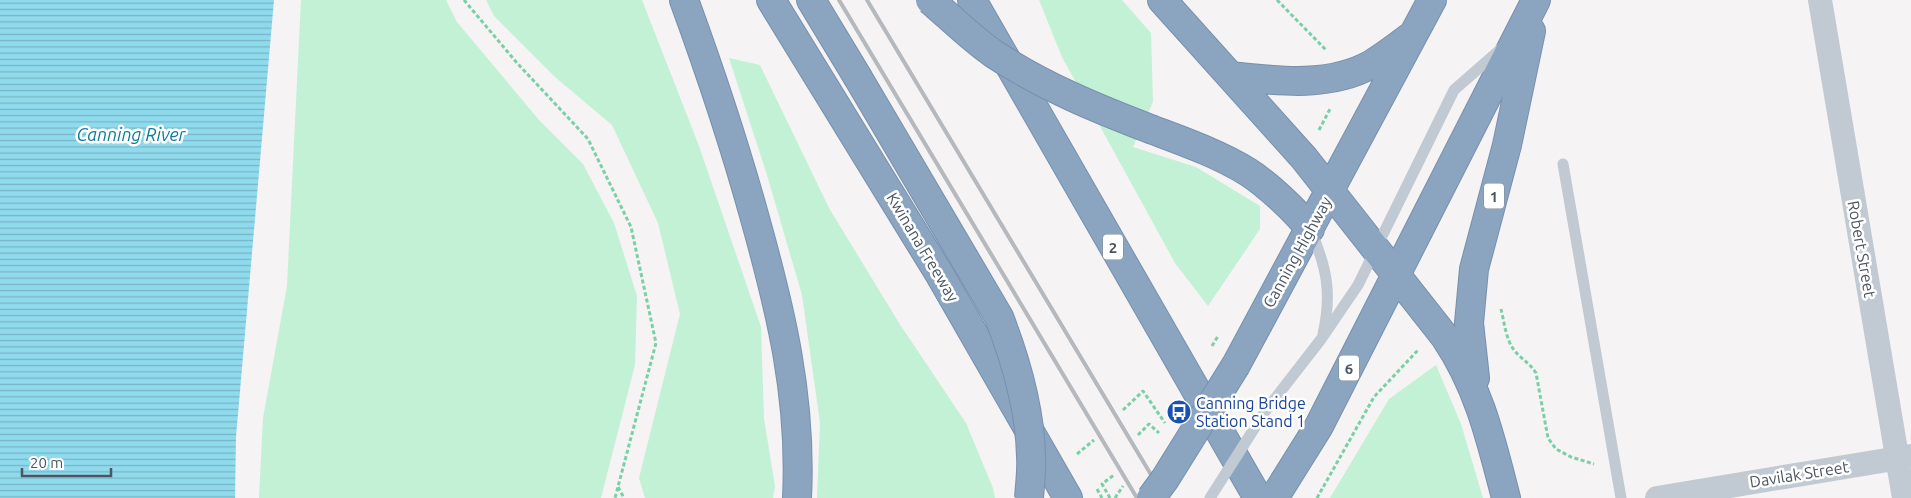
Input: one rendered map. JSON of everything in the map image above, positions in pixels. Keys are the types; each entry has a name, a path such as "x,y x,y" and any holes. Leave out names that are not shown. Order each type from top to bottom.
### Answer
{"highway":[{"path":"684,0 737,154 779,307 791,365 795,400 798,471 797,498"},
{"name":"Kwinana Freeway","path":"771,0 940,275 1068,498"},
{"path":"811,0 999,317 1012,350 1022,384 1032,455 1029,498"},
{"path":"930,0 993,53 1034,79 1082,102 1198,148 1248,172 1282,200 1310,229"},
{"name":"2","path":"972,0 1261,497"},
{"path":"1162,0 1331,190 1435,324 1457,355 1476,393"},
{"name":"Canning Highway","path":"1151,498 1165,479 1236,365 1432,0"},
{"name":"6","path":"1261,497 1298,460 1319,426 1537,0"},
{"name":"1","path":"1506,498 1476,393 1469,323 1474,269 1507,145 1537,0"},
{"path":"1231,76 1287,82 1335,78 1371,65 1414,35"}],"street":[{"name":"Robert Street","path":"1820,0 1904,457 1904,498"},
{"name":"Davilak Street","path":"1657,498 1904,457"}],"lane":[{"path":"1210,498 1266,410 1322,338 1354,291 1377,249 1454,90 1520,32"},
{"path":"1563,164 1621,498"},
{"path":"1310,229 1322,257 1328,294 1322,338"}],"path":[{"path":"464,0 518,63 588,139 631,227 656,342 615,498"},
{"path":"1277,0 1332,56"},
{"path":"1320,126 1332,103"},
{"path":"1473,280 1494,285 1510,345 1515,352 1531,364 1536,373 1548,438 1556,449 1571,457 1598,465"},
{"path":"1317,498 1374,398 1422,345 1435,324"},
{"path":"1123,410 1143,390 1165,423"},
{"path":"1138,435 1149,424 1159,433"},
{"path":"1080,462 1076,455 1094,440"},
{"path":"1110,498 1102,484 1114,475"},
{"path":"1094,484 1102,498"},
{"path":"618,486 624,498"}],"green space":[{"path":"301,0 446,0 457,22 539,120 583,164 614,223 637,296 635,365 601,498 259,498 263,418 287,286"},
{"path":"486,0 642,0 699,146 761,327 764,419 775,486 773,498 645,498 639,478 680,314 658,223 612,125 555,77 494,16"},
{"path":"1039,0 1122,0 1151,33 1153,102 1133,147 1196,167 1260,206 1260,229 1208,306 1175,263 1062,57"},
{"path":"729,58 760,65 829,208 899,323 966,423 993,488 995,498 817,498 820,423 802,295 767,175"},
{"path":"1436,365 1461,424 1483,498 1330,498 1389,399"}],"water":[{"name":"Canning River","path":"0,0 274,0 236,437 235,498 0,498"}],"railway":[{"path":"839,0 1137,498"},
{"path":"867,0 1165,498"}],"place":[{"name":"Canning Bridge Station Stand 1","path":"1179,412"}]}
